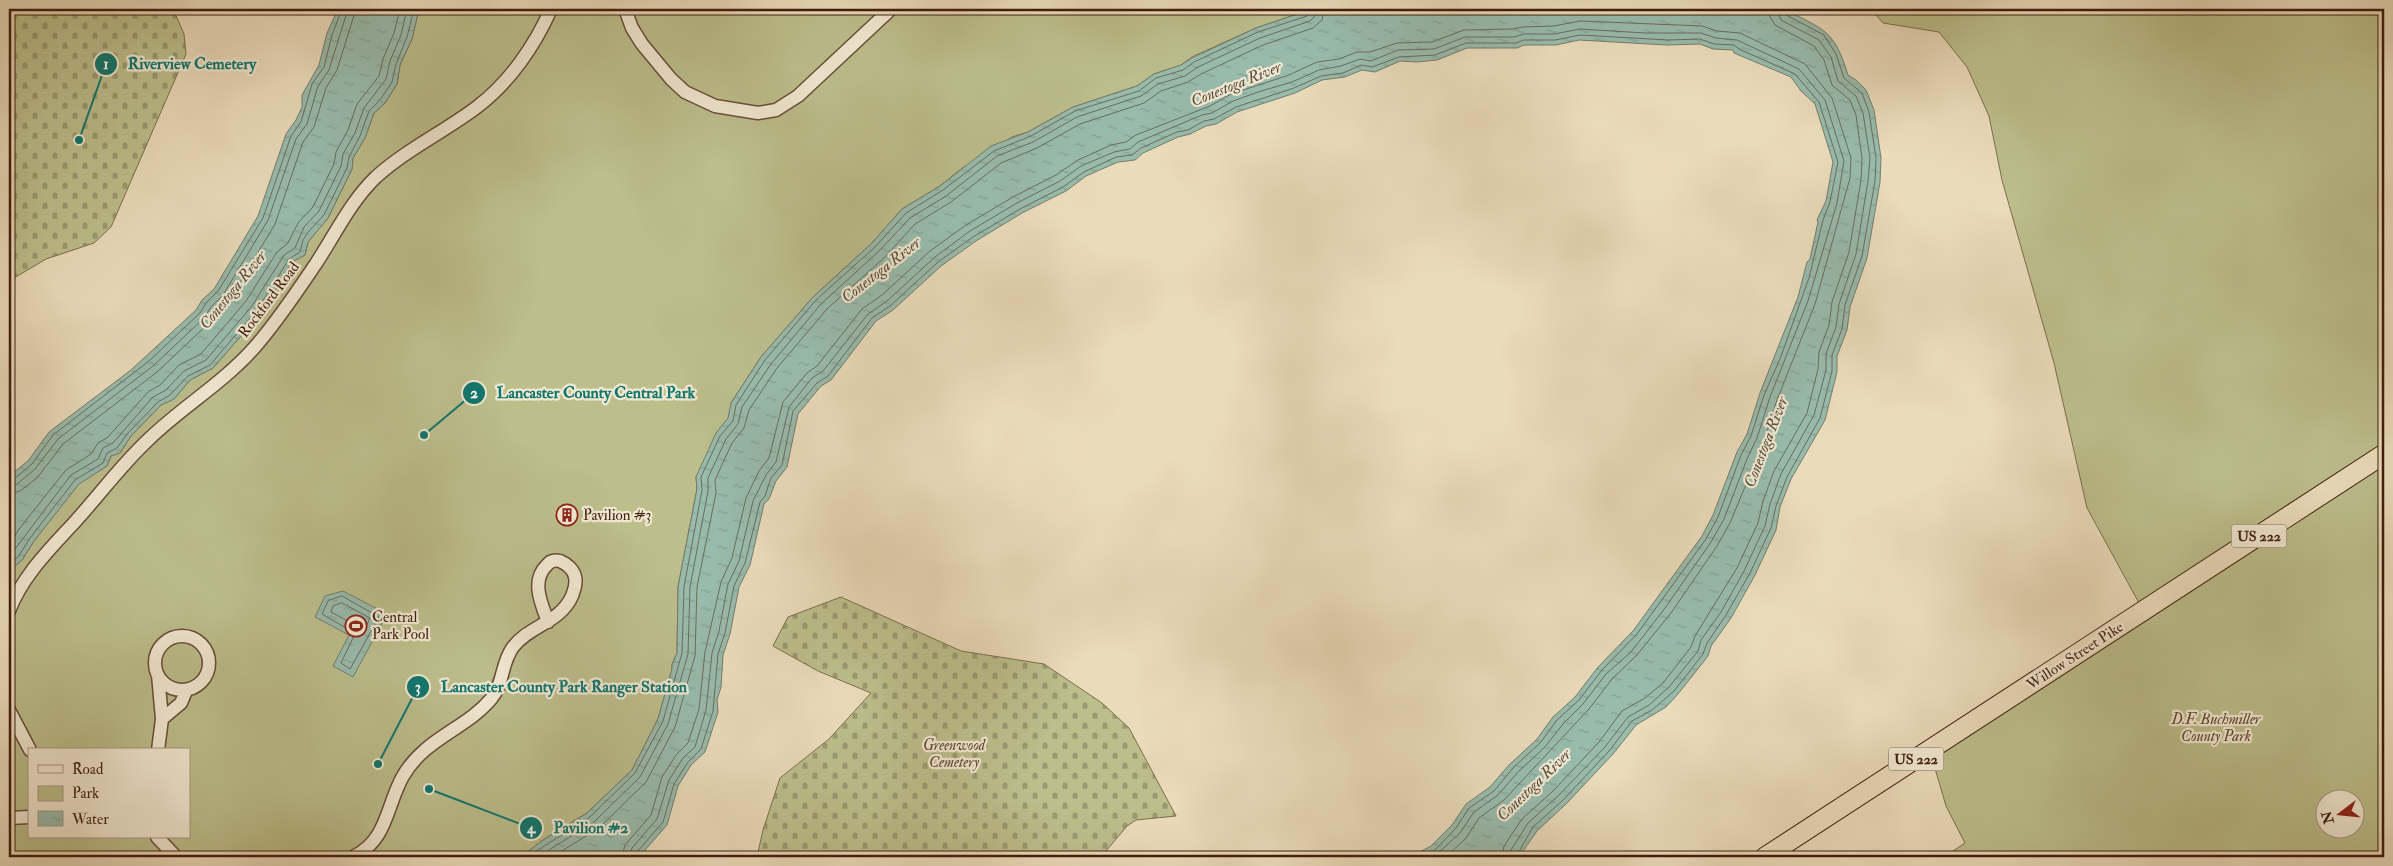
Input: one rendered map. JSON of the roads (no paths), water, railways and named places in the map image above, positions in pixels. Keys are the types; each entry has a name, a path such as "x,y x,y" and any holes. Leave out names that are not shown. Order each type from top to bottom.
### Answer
{"highway":[{"name":"Willow Street Pike","path":"1765,857 2384,454"}],"street":[{"name":"Rockford Road","path":"9,610 17,593 44,556 80,517 116,473 148,439 232,370 254,348 284,312 352,206 374,180 401,157 479,106 498,88 528,49 550,9"},
{"path":"625,9 632,28 642,44 671,79 685,92 715,106 758,112 776,110 798,96 891,9"},
{"path":"353,857 372,845 388,818 398,785 416,758 491,700 498,689 508,656 513,647 522,637 548,622"},
{"path":"158,675 169,688 186,691 202,683 210,667 206,649 193,638 175,637 163,644 155,659 162,719 158,748"},
{"path":"162,719 180,703 186,691"},
{"path":"9,710 29,748"},
{"path":"9,818 28,817"},
{"path":"158,838 176,857"}],"water":[{"name":"Conestoga River","path":"338,9 419,9 412,39 400,65 397,84 385,103 374,113 365,138 353,158 352,169 328,218 308,242 305,255 292,262 261,313 213,368 190,380 174,399 161,405 131,436 120,453 111,456 107,466 79,484 34,541 22,560 9,571 9,476 28,461 49,432 131,370 196,310 202,300 214,289 258,216 286,134 302,107 302,95 319,65 327,33"},
{"name":"Conestoga River","path":"1312,9 1784,9 1826,33 1838,48 1848,75 1866,90 1874,110 1881,158 1880,182 1867,258 1850,307 1847,330 1837,356 1837,372 1825,420 1791,479 1780,507 1776,530 1755,575 1731,618 1711,646 1708,656 1666,707 1636,725 1613,754 1566,804 1537,831 1519,857 1410,857 1431,846 1452,825 1466,804 1490,787 1509,765 1537,739 1553,717 1575,697 1598,667 1633,631 1702,536 1713,515 1737,452 1747,434 1760,393 1798,297 1807,262 1810,259 1817,220 1826,201 1833,162 1815,104 1801,91 1791,77 1734,53 1733,50 1713,49 1700,44 1667,45 1579,40 1556,45 1524,45 1517,48 1467,48 1437,60 1400,61 1375,72 1362,70 1345,77 1322,80 1295,93 1237,112 1216,124 1178,137 1143,153 1135,160 1118,162 1086,176 1066,191 1022,213 976,241 941,266 893,310 876,321 831,380 821,386 798,414 787,467 776,481 769,499 764,504 750,565 739,587 730,634 723,655 721,687 717,700 718,712 705,752 691,765 678,786 667,825 639,857 521,857 543,840 587,813 632,770 658,719 677,653 678,587 697,489 696,477 716,433 728,418 731,403 761,357 813,297 871,244 902,209 940,186 991,146 1028,132 1073,107 1137,86 1154,74 1181,65 1256,28"},
{"name":"Central Park Pool","path":"343,591 387,614 353,677 333,666 349,635 315,617 325,596"}],"place":[{"name":"Riverview Cemetery","path":"79,140"},
{"name":"Lancaster County Central Park","path":"424,435"},
{"name":"Pavilion #3","path":"567,515"},
{"name":"Central Park Pool","path":"356,626"},
{"name":"Lancaster County Park Ranger Station","path":"378,764"},
{"name":"Pavilion #2","path":"429,789"}],"park label":[{"name":"D.F. Buchmiller County Park","path":"2216,728"},
{"name":"Greenwood Cemetery","path":"954,754"}]}
